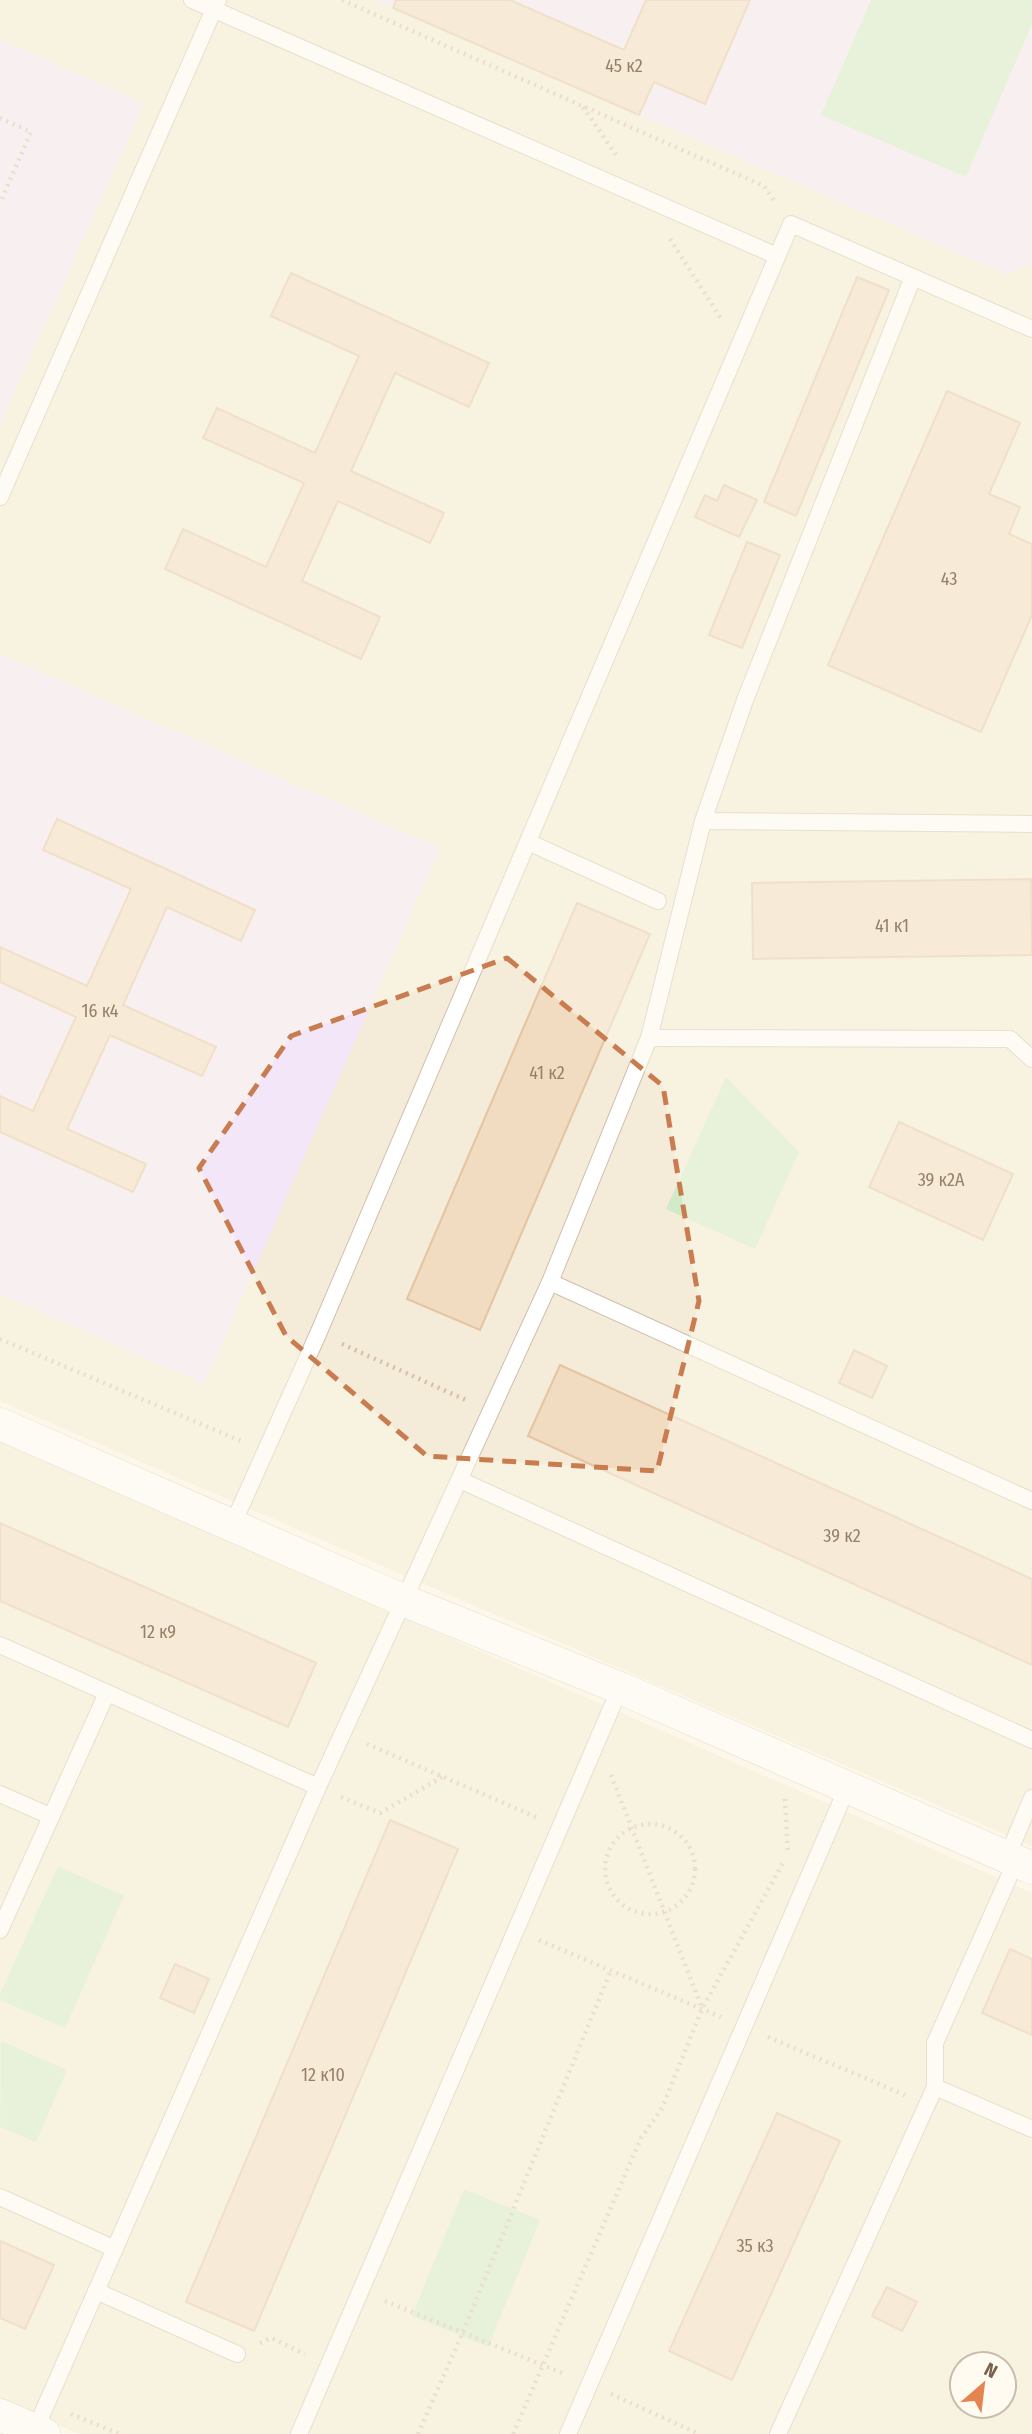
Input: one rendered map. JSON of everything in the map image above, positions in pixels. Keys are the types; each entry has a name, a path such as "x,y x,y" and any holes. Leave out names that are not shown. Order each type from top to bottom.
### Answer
{"street":[{"path":"0,1424 405,1601 620,1688 1018,1862"},
{"path":"0,2415 42,2423"}],"lane":[{"path":"192,0 216,5 777,257"},
{"path":"0,498 216,5"},
{"path":"232,1526 318,1334 791,223 1032,329"},
{"path":"42,2423 96,2291 318,1787 550,1282 649,1038 703,821 745,700 913,276"},
{"path":"703,821 1032,824"},
{"path":"528,842 658,901"},
{"path":"649,1038 1010,1039 1032,1059"},
{"path":"550,1282 1032,1501"},
{"path":"460,1480 1032,1740"},
{"path":"0,1645 318,1787"},
{"path":"299,2434 620,1688"},
{"path":"0,1930 107,1693"},
{"path":"568,2434 847,1787"},
{"path":"0,1794 50,1816"},
{"path":"778,2434 935,2087 935,2043 1018,1862 1032,1798"},
{"path":"935,2087 1032,2129"},
{"path":"0,2197 115,2249"},
{"path":"96,2291 237,2354"}],"path":[{"path":"342,0 764,186 791,223"},
{"path":"0,118 32,132 0,204"},
{"path":"318,1334 491,1412"},
{"path":"0,1339 265,1451"},
{"path":"344,1734 560,1828"},
{"path":"597,1741 702,2009"},
{"path":"335,1794 380,1813 443,1777"},
{"path":"513,2434 641,2138 662,2108 702,2009 757,1906 789,1854 785,1799"},
{"path":"650,1823 668,1826 683,1837 693,1852 696,1870 692,1888 681,1903 666,1912 646,1914 627,1908 612,1894 604,1876 606,1856 616,1838 632,1826 650,1823"},
{"path":"516,1930 702,2009"},
{"path":"418,2434 463,2332 611,1970"},
{"path":"744,2027 905,2095"},
{"path":"361,2292 543,2364"},
{"path":"237,2354 271,2337 329,2366"},
{"path":"589,2385 699,2434"},
{"path":"42,2423 119,2434"}],"highlighted area":[{"path":"507,958 663,1086 699,1301 657,1471 427,1456 286,1336 199,1168 291,1036"}],"shaded area":[{"path":"0,0 1032,0 1032,1846 0,1401"},
{"path":"375,0 1032,0 1032,264 1008,275"},
{"path":"0,39 144,104 0,425"},
{"path":"0,654 440,848 204,1384 0,1294"},
{"path":"0,1441 1032,1893 1032,2434 79,2434 0,2400"}],"green space":[{"path":"871,0 1032,0 1032,24 966,177 821,115"},
{"path":"726,1077 799,1152 755,1249 666,1209"},
{"path":"58,1866 124,1896 65,2028 0,2000 0,1994"},
{"path":"1,2041 67,2070 36,2142 0,2127"},
{"path":"464,2189 540,2220 488,2347 412,2316"}],"building":[{"path":"396,0 510,0 624,50 646,0 750,0 705,104 654,82 639,115 393,8"},
{"path":"291,273 489,363 469,407 395,373 351,471 444,513 430,543 338,501 302,581 380,617 361,659 165,569 183,529 266,567 304,483 203,438 217,408 315,453 359,356 271,316"},
{"path":"857,277 889,290 796,516 764,502"},
{"path":"947,391 1020,423 989,494 1020,507 1009,534 1032,544 1032,615 981,732 828,665"},
{"path":"724,485 757,500 739,537 695,517 705,495 717,501"},
{"path":"747,542 780,555 742,648 709,635"},
{"path":"57,819 255,910 241,941 167,907 123,1005 216,1047 202,1076 110,1035 67,1129 146,1164 133,1192 0,1132 0,1096 33,1111 76,1017 0,982 0,947 87,986 131,889 43,850"},
{"path":"1031,879 1032,955 753,959 752,883"},
{"path":"577,903 650,934 480,1330 407,1299"},
{"path":"899,1122 1013,1174 983,1240 869,1187"},
{"path":"854,1350 887,1366 872,1398 839,1383"},
{"path":"560,1365 1032,1579 1032,1665 528,1436"},
{"path":"0,1523 316,1663 288,1727 0,1601"},
{"path":"390,1820 458,1849 254,2331 186,2302"},
{"path":"1010,1949 1032,1959 1032,2035 982,2013"},
{"path":"175,1964 209,1979 194,2013 160,1998"},
{"path":"777,2113 840,2141 732,2380 669,2351"},
{"path":"0,2241 54,2265 25,2329 0,2318"},
{"path":"887,2287 917,2302 902,2331 872,2316"}]}
